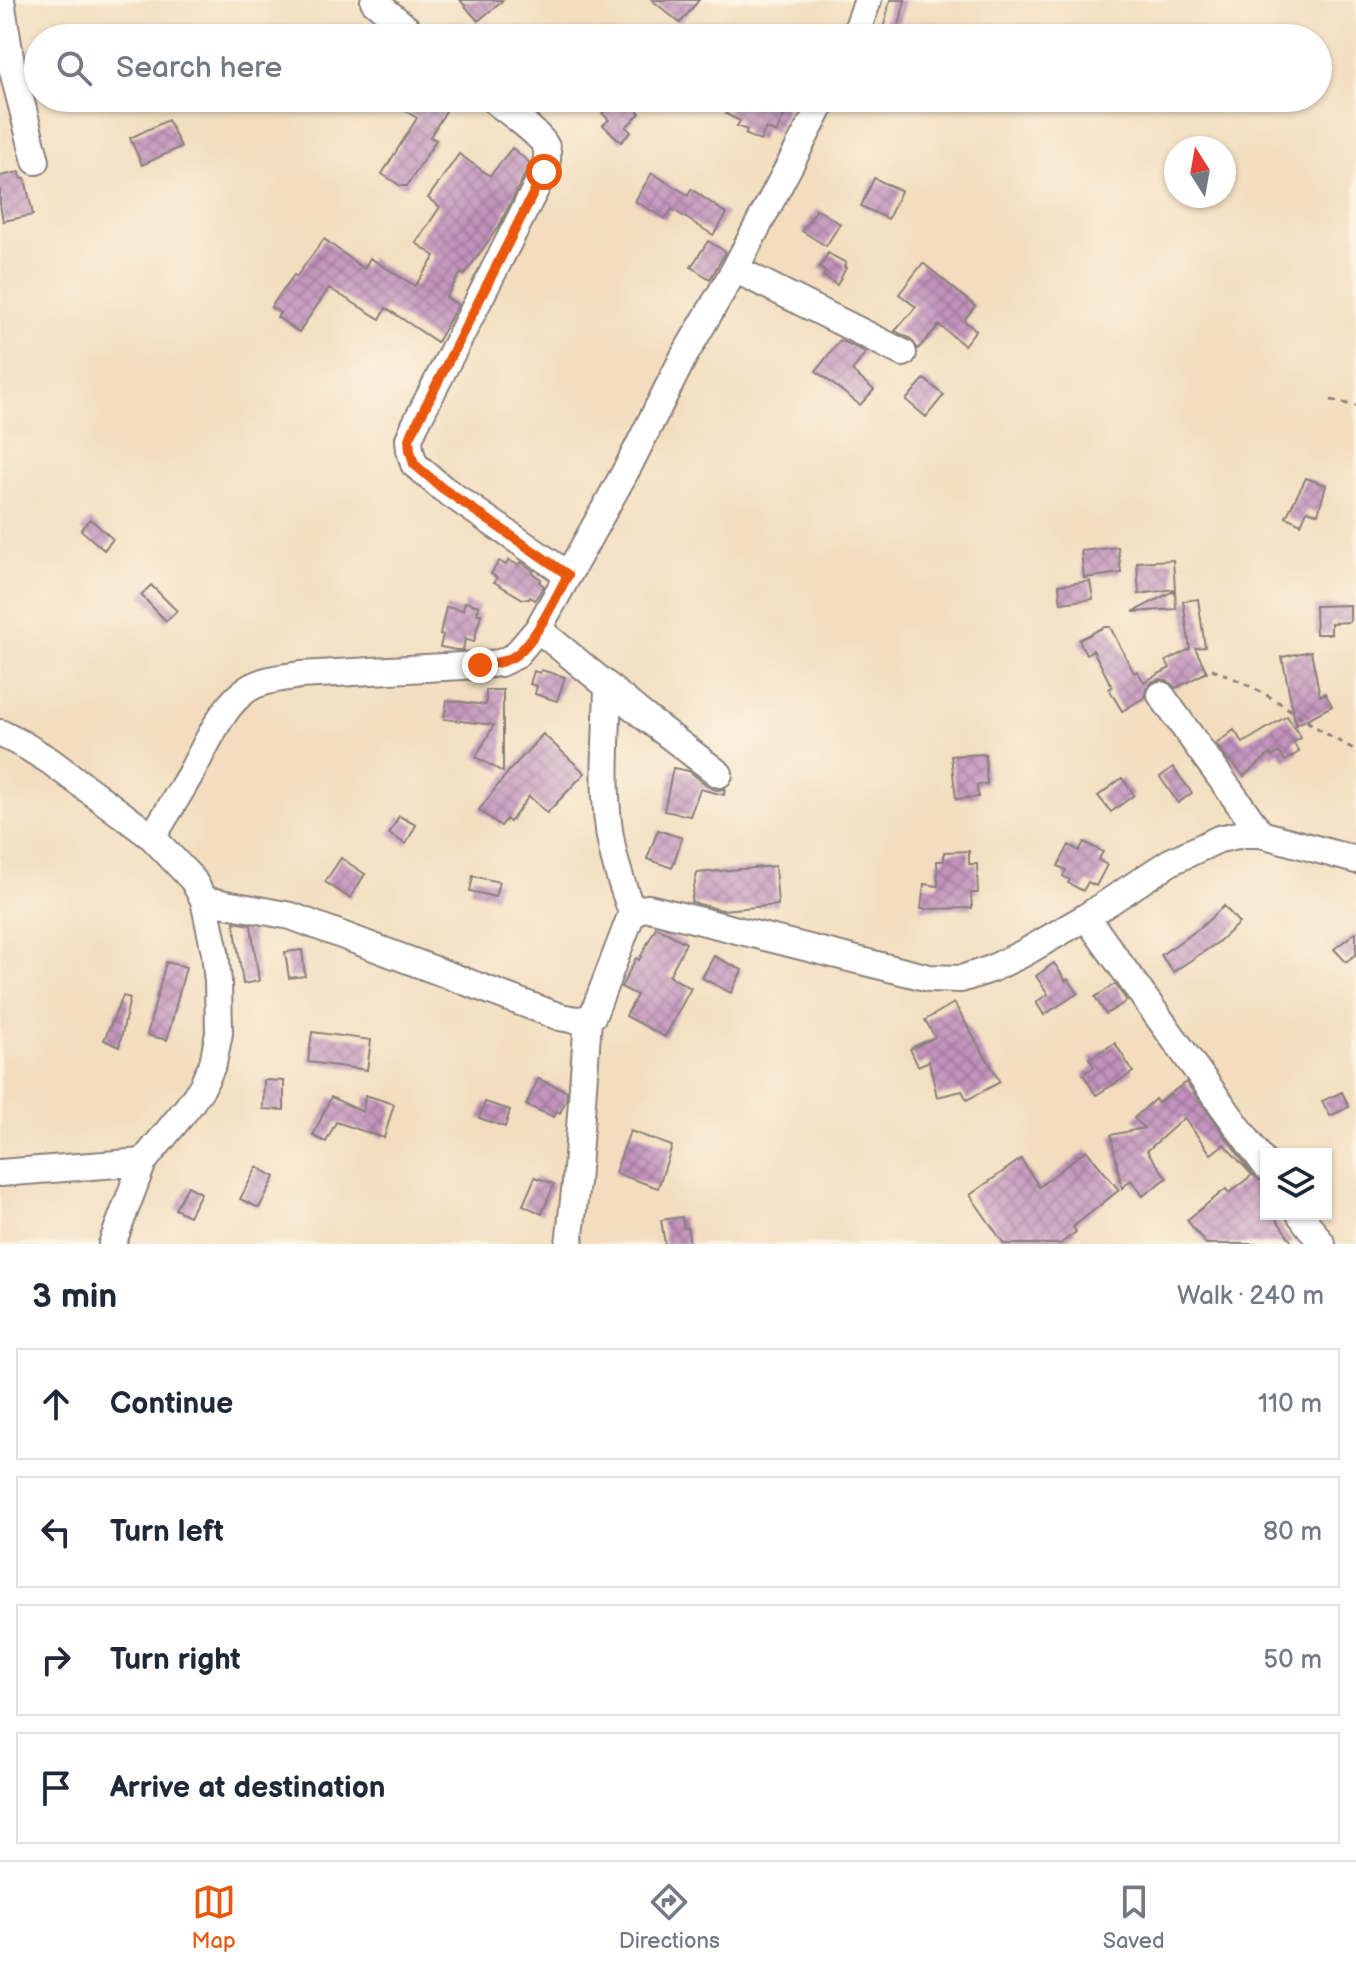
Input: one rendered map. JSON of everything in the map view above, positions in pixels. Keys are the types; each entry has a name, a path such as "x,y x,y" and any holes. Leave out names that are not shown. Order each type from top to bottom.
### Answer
{"street":[{"path":"1,0 6,60 36,161"},
{"path":"859,24 868,0"},
{"path":"374,1 401,24"},
{"path":"508,112 541,139 547,148 548,159 516,229 415,425 409,439 410,450 414,464 442,488 568,575"},
{"path":"152,837 217,724 251,687 300,675 500,663 515,656 538,629 818,112"},
{"path":"735,269 903,353"},
{"path":"538,629 719,774"},
{"path":"204,900 291,916 560,1017 588,1019 593,1015 632,913 614,858 607,810 608,686"},
{"path":"1161,695 1261,834"},
{"path":"0,733 50,761 152,837 193,880 204,900 218,982 219,1033 213,1063 188,1107 143,1162 112,1244"},
{"path":"632,913 649,908 929,978 961,979 1013,958 1086,917 1170,862 1219,839 1261,834 1356,860"},
{"path":"1086,917 1260,1158"},
{"path":"569,1244 588,1019"},
{"path":"0,1173 143,1162"},
{"path":"1304,1220 1322,1244"}],"path":[{"path":"1331,400 1356,406"},
{"path":"1212,669 1284,706 1317,729 1356,750"}],"building":[{"path":"460,0 503,0 478,21"},
{"path":"652,0 699,0 680,23"},
{"path":"890,0 905,0 899,24 884,24"},
{"path":"407,112 445,112 430,137 436,140 407,186 401,186 382,174 417,118"},
{"path":"786,112 776,133 766,128 760,141 745,134 747,130 737,126 740,121 726,114"},
{"path":"602,113 640,113 626,127 631,132 621,142 603,125 609,120"},
{"path":"168,120 181,147 142,165 130,138"},
{"path":"512,148 530,163 529,166 499,226 446,297 458,305 437,342 386,308 380,319 329,288 299,332 277,317 280,313 271,307 324,239 364,269 370,258 415,286 435,256 416,243 440,207 428,198 459,154 490,176"},
{"path":"20,172 21,179 25,178 33,215 3,221 0,176"},
{"path":"652,173 688,195 691,189 727,214 713,235 672,209 665,219 635,201"},
{"path":"874,178 901,191 888,219 861,206"},
{"path":"817,209 840,224 826,246 802,231"},
{"path":"708,241 726,252 710,279 691,267"},
{"path":"828,253 846,263 837,285 823,276 826,272 819,268"},
{"path":"923,263 975,306 964,321 976,330 964,345 939,325 918,349 911,339 895,331 916,307 899,294"},
{"path":"840,340 866,352 852,371 874,390 860,405 816,371"},
{"path":"924,379 944,395 926,417 906,400"},
{"path":"1306,478 1326,485 1318,514 1307,510 1301,524 1286,517"},
{"path":"90,519 113,539 104,550 81,530"},
{"path":"1118,547 1121,573 1084,578 1081,551"},
{"path":"509,560 518,565 521,562 541,579 539,582 544,586 535,600 530,597 523,599 494,582 497,578 491,574 499,561 506,565"},
{"path":"1173,560 1175,589 1139,594 1137,562"},
{"path":"1090,581 1093,599 1061,603 1059,585"},
{"path":"151,585 177,611 166,621 141,595"},
{"path":"1175,590 1176,609 1133,612"},
{"path":"1198,599 1205,647 1195,648 1207,672 1176,688 1167,680 1152,682 1146,689 1145,697 1122,711 1093,650 1086,654 1079,640 1110,627 1134,673 1137,671 1144,682 1170,668 1166,661 1190,649 1183,601"},
{"path":"465,602 479,606 477,614 481,614 474,642 465,639 463,650 440,647 446,607 463,610"},
{"path":"1350,605 1350,622 1331,623 1331,634 1316,634 1315,606"},
{"path":"1311,651 1320,696 1325,693 1332,706 1296,725 1282,657"},
{"path":"541,670 565,677 557,701 535,694 537,686 530,684 534,671 540,673"},
{"path":"486,690 503,690 503,772 476,757 494,725 444,719 447,700 486,705"},
{"path":"1287,716 1301,738 1293,742 1299,752 1285,761 1279,752 1272,757 1270,754 1244,776 1216,744 1234,730 1243,743"},
{"path":"543,734 585,773 547,813 529,796 510,822 506,819 501,826 479,810"},
{"path":"985,754 987,784 977,785 978,797 956,799 951,756"},
{"path":"1173,767 1192,793 1178,803 1160,777"},
{"path":"673,768 689,771 716,790 725,789 724,795 700,789 690,816 664,811"},
{"path":"1122,778 1134,795 1111,812 1098,796"},
{"path":"399,816 416,825 406,844 389,834"},
{"path":"658,830 682,838 672,868 647,859"},
{"path":"1084,842 1103,852 1098,860 1107,865 1096,886 1088,882 1083,891 1068,883 1070,880 1063,876 1066,870 1058,866 1069,845 1079,851"},
{"path":"969,851 969,864 977,864 978,893 971,893 972,908 921,909 924,884 938,886 937,861 944,861 944,852"},
{"path":"341,858 365,874 350,898 325,882"},
{"path":"775,866 778,905 722,910 691,902 697,873"},
{"path":"473,876 499,882 495,897 470,891"},
{"path":"1224,906 1239,923 1217,943 1173,972 1161,955 1200,928"},
{"path":"234,922 251,925 259,981 243,984"},
{"path":"656,927 686,943 669,976 691,988 665,1037 626,1016 637,995 621,987"},
{"path":"1356,932 1356,954 1346,962 1334,949"},
{"path":"302,950 305,976 289,978 285,952"},
{"path":"714,956 742,970 731,993 702,978"},
{"path":"166,962 186,967 167,1040 147,1035"},
{"path":"1054,963 1078,993 1044,1015 1036,1002 1048,994 1036,976"},
{"path":"1115,984 1127,1001 1106,1014 1095,997"},
{"path":"123,996 130,998 119,1047 104,1040"},
{"path":"954,1003 1000,1082 967,1100 962,1091 937,1097 929,1061 918,1066 910,1049 935,1037 925,1020"},
{"path":"312,1032 371,1040 367,1070 308,1062"},
{"path":"1115,1043 1133,1072 1096,1095 1083,1074 1094,1067 1089,1058"},
{"path":"538,1079 567,1091 560,1113 557,1111 554,1117 526,1105"},
{"path":"264,1080 284,1081 284,1110 263,1109"},
{"path":"1186,1082 1253,1175 1260,1180 1260,1220 1277,1220 1293,1244 1206,1244 1187,1220 1226,1189 1229,1193 1252,1175 1224,1144 1211,1154 1184,1118 1147,1151 1167,1178 1143,1196 1131,1180 1122,1188 1111,1135 1144,1128 1134,1118 1155,1099 1158,1103"},
{"path":"1342,1092 1349,1107 1330,1116 1322,1101"},
{"path":"365,1095 394,1104 384,1138 336,1122 326,1142 313,1136 331,1097 363,1112"},
{"path":"485,1102 510,1110 505,1127 479,1118"},
{"path":"630,1131 672,1146 658,1188 615,1173"},
{"path":"1086,1150 1119,1190 1073,1227 1076,1232 1060,1244 1004,1244 970,1195 1021,1159 1039,1187"},
{"path":"257,1167 275,1177 259,1208 240,1199"},
{"path":"535,1177 554,1184 542,1214 523,1205"},
{"path":"188,1186 201,1193 189,1216 175,1209"},
{"path":"682,1217 690,1244 665,1244 661,1220"}],"route":[{"path":"480,665 500,663 515,656 538,629 568,575 442,488 414,464 409,439 544,172"}]}
